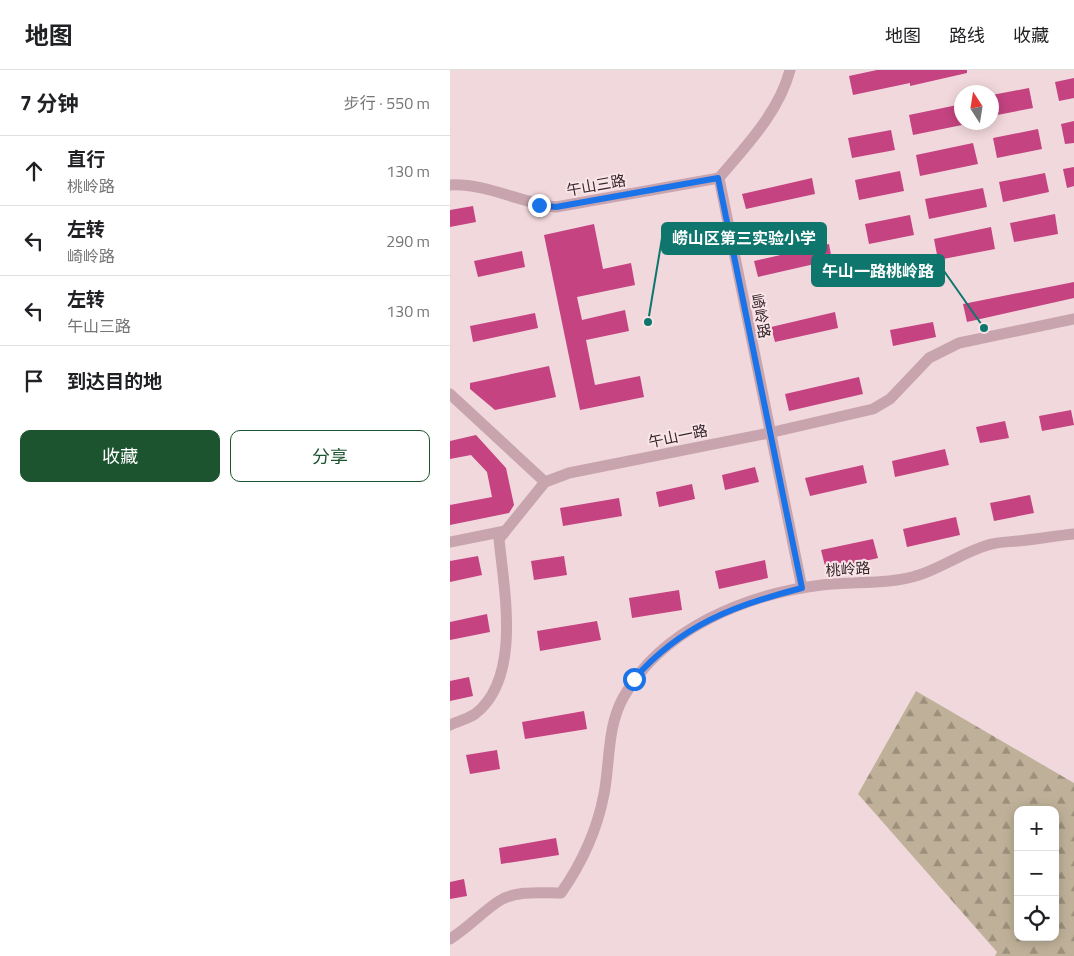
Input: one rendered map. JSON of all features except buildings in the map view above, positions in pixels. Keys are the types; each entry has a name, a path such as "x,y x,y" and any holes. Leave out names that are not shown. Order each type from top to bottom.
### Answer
{"street":[{"path":"718,178 758,132 785,88 790,70"},
{"name":"午山三路","path":"450,186 466,184 539,205 556,207 718,178"},
{"name":"崎岭路","path":"718,178 802,588"},
{"name":"午山一路","path":"545,482 569,474 769,433 873,409 890,399 928,358 944,348 959,343 1074,319"},
{"path":"450,394 545,482 499,539 506,612 506,649 494,691 474,714 450,725"},
{"path":"450,542 505,531"},
{"name":"桃岭路","path":"450,939 462,932 501,900 534,893 561,893 578,867 597,824 604,793 612,729 621,700 634,679 654,656 694,627 747,603 802,588 890,581 919,575 989,544 1074,534"}],"green space":[{"path":"916,691 1074,783 1074,956 995,956 997,952 858,794"}],"place":[{"name":"崂山区第三实验小学","path":"648,322"},
{"name":"午山一路桃岭路","path":"984,328"}],"route":[{"path":"539,205 556,207 718,178 802,588 747,603 694,627 654,656 634,679"}]}
